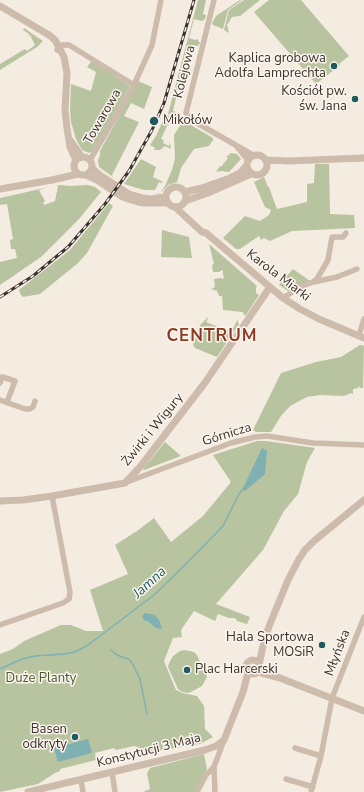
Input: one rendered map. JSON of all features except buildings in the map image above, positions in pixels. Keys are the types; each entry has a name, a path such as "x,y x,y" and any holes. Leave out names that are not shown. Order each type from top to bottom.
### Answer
{"street":[{"name":"Towarowa","path":"90,160 134,85 152,45 161,0"},
{"name":"Kolejowa","path":"214,0 186,114 237,147 249,161"},
{"path":"0,6 52,38 64,57 67,73 65,111 67,128 70,140 79,158"},
{"name":"Towarowa","path":"58,49 62,45 68,44 134,85"},
{"path":"58,49 66,80"},
{"path":"64,57 67,51 76,50"},
{"path":"76,171 74,163 79,158 85,157 90,160 92,168 101,176 129,194 143,198 167,200 175,207 251,174 257,176 263,174 267,168 266,160 261,155 249,161 240,172 230,178 186,192"},
{"path":"266,160 289,162 364,158"},
{"path":"249,161 251,174"},
{"path":"267,168 289,162"},
{"path":"86,175 92,168"},
{"path":"0,189 52,180 76,171 97,180 128,199 142,203 167,200"},
{"path":"167,200 170,188 175,186 186,192"},
{"path":"184,203 186,192"},
{"name":"Karola Miarki","path":"184,203 187,213 204,228 206,233"},
{"name":"Karola Miarki","path":"175,207 198,228 206,233 283,298 314,316 361,336"},
{"path":"313,282 322,272 328,260 332,237 343,237 346,233"},
{"path":"283,298 300,287 313,282 337,277 357,269"},
{"name":"Żwirki i Wigury","path":"0,501 23,500 52,496 125,483 201,388 270,287"},
{"path":"361,336 364,319"},
{"path":"0,383 2,377 15,381 7,402"},
{"path":"0,400 25,409 30,409 33,407 35,401"},
{"name":"Górnicza","path":"125,483 231,443 255,436 267,436 313,443 364,445"},
{"path":"0,625 63,603 68,599 70,592 52,496"},
{"path":"215,792 214,767 243,692 255,669 265,636 294,566 305,550 364,500"},
{"name":"Młyńska","path":"312,790 321,756 332,698 364,616"},
{"path":"255,669 364,711"},
{"name":"Konstytucji 3 Maja","path":"28,792 205,750 216,746 224,740"},
{"path":"296,748 321,756"},
{"path":"197,792 206,775 214,767"},
{"path":"112,772 115,792"},
{"path":"286,779 312,790"},
{"path":"81,780 83,792"}],"green space":[{"path":"198,0 206,0 203,14 206,15 205,19 202,21 194,19 189,38 195,40 197,39 200,43 198,46 192,45 191,47 188,47 173,111 176,112 174,116 168,114"},
{"path":"242,0 228,10 223,29 213,25 212,23 216,16"},
{"path":"244,0 260,0 240,16 232,17 227,25 229,33 224,30 229,10"},
{"path":"269,0 301,0 349,56 316,84 254,12"},
{"path":"24,28 43,41 37,47 0,70 0,64 25,49 27,51 35,45 30,35 28,36 29,34 23,30"},
{"path":"91,62 130,86 93,151 89,153 82,150 76,139 71,122 70,110 71,84 91,91 96,72 87,67"},
{"path":"138,81 152,87 144,109 131,103 124,116 139,122 112,175 113,177 99,167 98,160 100,151"},
{"path":"167,115 171,117 161,139 164,140 163,143 169,146 170,142 171,149 165,146 160,150 154,150 155,148 150,145 165,116 167,117"},
{"path":"181,124 189,124 213,138 209,146 194,149 181,168 177,182 168,185 160,193 172,170 175,159 174,135"},
{"path":"231,153 237,154 241,159 229,172 216,172 228,158 226,157"},
{"path":"141,159 156,167 153,177 163,182 159,182 155,190 144,190 124,184"},
{"path":"315,164 329,164 330,214 354,215 355,228 292,231 270,241 264,238 261,240 259,236 240,249 236,249 223,238 245,216 260,221 269,215 271,210 265,207 254,182 264,177 277,209 307,202 307,184 314,183"},
{"path":"88,185 95,187 101,192 79,219 41,257 0,285 0,262 17,258 15,249 11,249 10,240 13,239 7,204 0,205 0,198 49,187 39,190 45,201 43,203 44,205 55,201 58,186 54,186"},
{"path":"109,203 113,206 87,253 78,263 40,294 23,297 19,290 70,250"},
{"path":"162,230 189,237 192,258 161,257"},
{"path":"209,244 257,286 256,293 259,295 246,315 244,315 243,312 223,310 222,296 219,296 217,291 211,289 215,287 214,279 223,279 224,277 222,270 219,272 213,272 212,265 214,264"},
{"path":"293,269 310,281 288,291 279,285"},
{"path":"209,316 206,322 229,331 234,327 237,320 239,324 217,357 195,348 193,345 200,325"},
{"path":"360,345 364,346 363,388 360,388 359,386 358,388 353,389 353,394 351,393 344,396 320,395 307,397 290,406 281,416 271,432 256,432 253,430 281,373 316,362 341,357"},
{"name":"Duże Planty","path":"257,441 315,448 307,462 298,494 284,511 263,550 216,604 250,617 247,624 237,621 235,618 229,618 218,614 215,621 194,611 181,630 182,637 173,638 164,661 176,690 182,693 197,696 204,706 205,729 213,737 200,744 150,752 134,746 116,750 114,748 95,753 96,760 60,769 60,771 38,784 0,792 0,654 13,649 24,641 61,625 71,625 86,631 103,631 90,590 128,574 115,545 154,518 171,542 203,516 231,482 213,455"},
{"path":"165,442 181,456 144,470 143,469"},
{"name":"Plac Harcerski","path":"185,650 194,652 197,655 207,677 202,686 189,693 182,692 178,689 168,667 173,656 180,651"},
{"path":"204,754 207,769 195,792 143,792 150,789 147,773 150,768"}],"water":[{"path":"262,448 267,451 265,474 245,491 243,488"},
{"path":"145,613 155,615 162,628 156,628 144,620 142,616"},
{"path":"88,739 92,753 58,762 54,748"}],"waterway":[{"name":"Jamna","path":"0,669 22,659 35,656 75,652 88,645 154,595 184,566 223,526 239,494 244,488"},
{"path":"111,650 117,655 130,660 132,663 140,679 147,714"}],"railway":[{"path":"0,297 33,276 68,247 105,204 129,171 152,130 164,103 194,0"}],"place":[{"name":"Kaplica grobowa Adolfa Lamprechta","path":"334,66"},
{"name":"Kościół pw. św. Jana","path":"355,99"},
{"name":"Mikołów","path":"154,121"},
{"name":"Hala Sportowa MOSiR","path":"322,645"},
{"name":"Plac Harcerski","path":"187,670"},
{"name":"Basen odkryty","path":"75,737"}],"district":[{"name":"CENTRUM","path":"212,337"}]}
